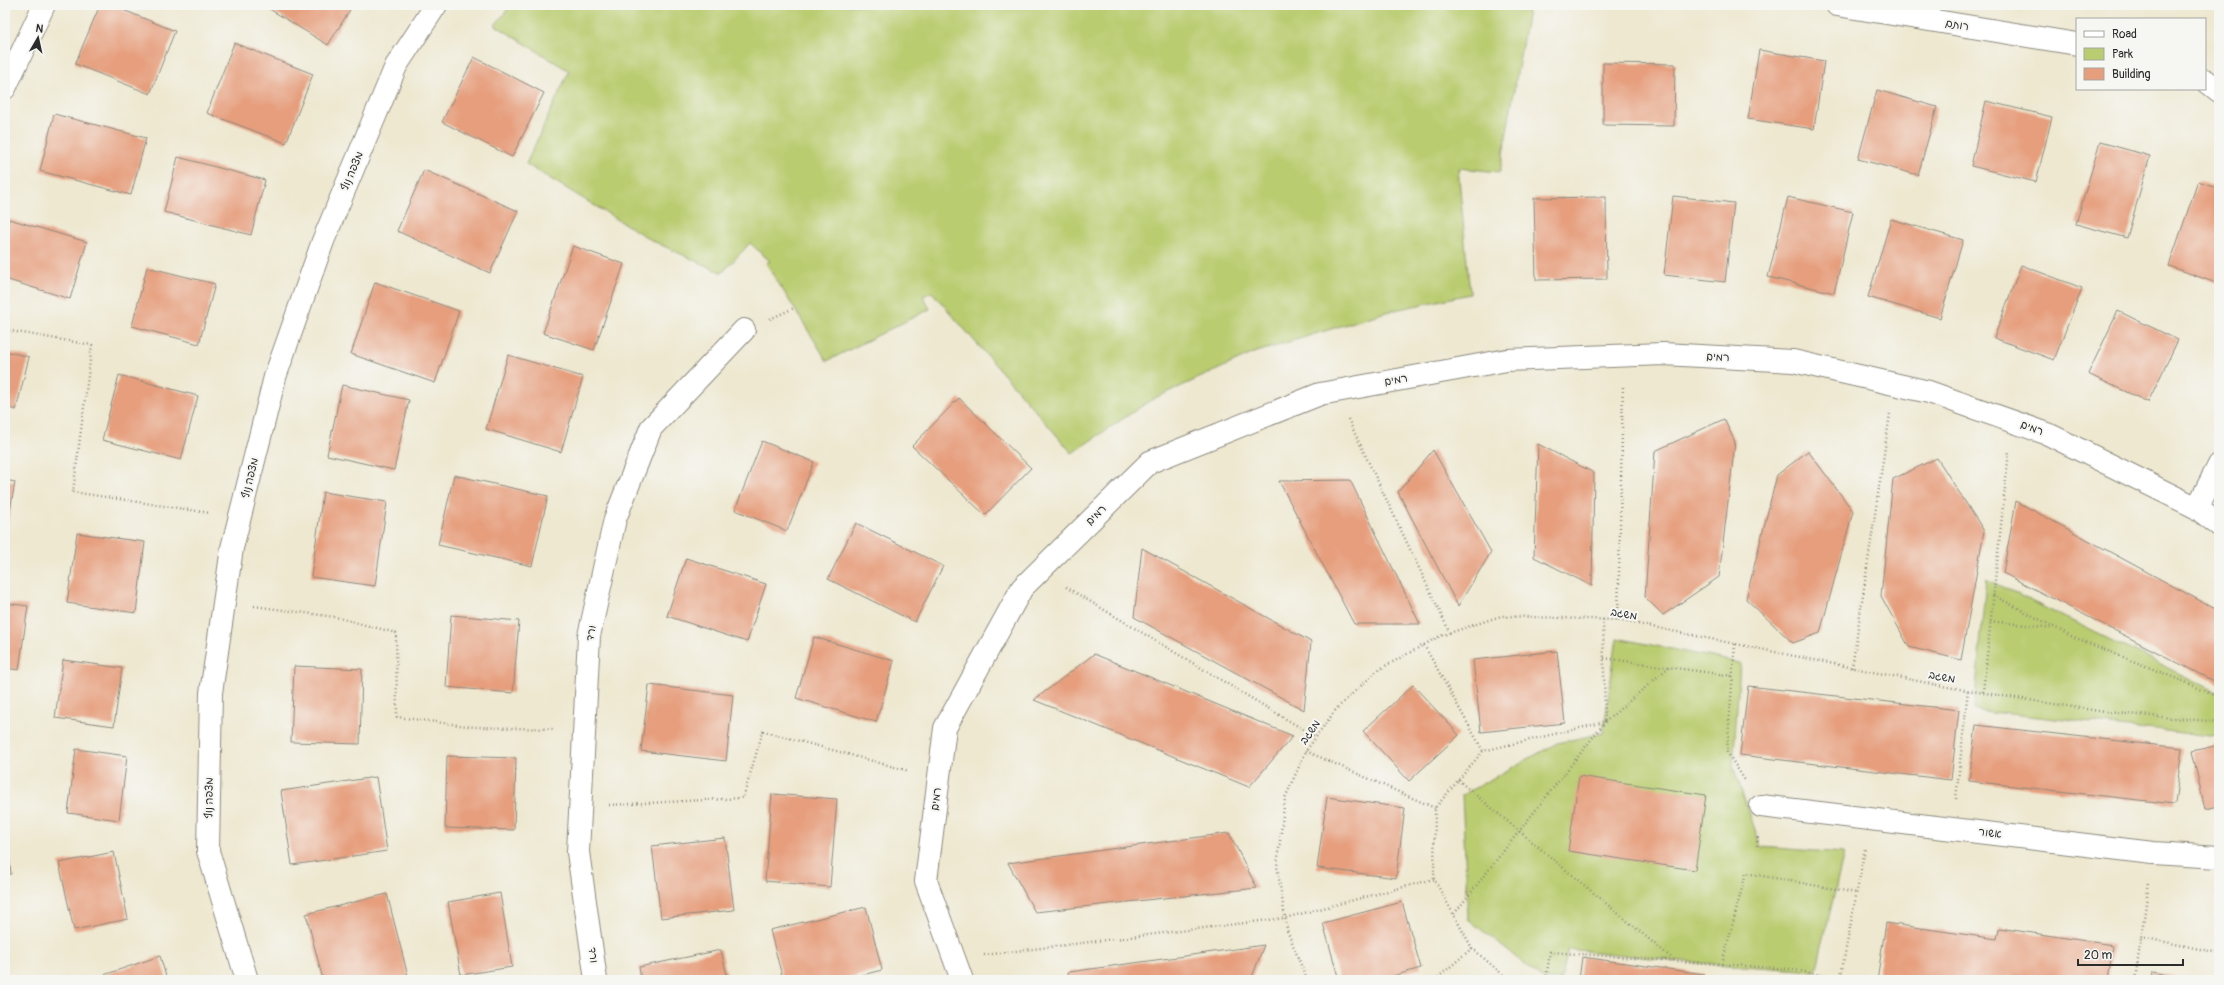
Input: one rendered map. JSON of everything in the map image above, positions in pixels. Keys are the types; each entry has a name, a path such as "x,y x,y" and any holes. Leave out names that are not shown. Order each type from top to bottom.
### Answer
{"street":[{"path":"5,88 44,5"},
{"name":"מצפה נוף","path":"247,980 208,851 211,693 232,548 275,376 322,241 396,66 436,5"},
{"name":"רותם","path":"1837,5 2076,44"},
{"path":"2206,81 2219,91"},
{"name":"ורד","path":"596,980 578,852 589,636 615,519 651,428 744,330"},
{"name":"רמים","path":"962,980 926,881 944,728 1022,588 1150,462 1320,394 1507,360 1663,354 1793,361 1930,392 2048,434 2198,508 2219,526"},
{"path":"2198,508 2219,465"},
{"name":"אשור","path":"1761,806 2153,853 2219,857"}],"path":[{"path":"5,330 92,345 73,492 240,517"},
{"path":"1618,620 1624,355"},
{"path":"1852,668 1895,384"},
{"path":"1334,391 1450,633"},
{"path":"1982,692 2013,421"},
{"path":"1039,571 1316,737"},
{"path":"1994,595 2055,628 2219,698"},
{"path":"225,602 335,617 396,633 397,717 476,727 584,730"},
{"name":"משגב","path":"1307,980 1287,930 1277,866 1285,798 1306,751 1337,708 1378,670 1424,645 1450,633 1501,616 1618,620 1968,690 2105,712 2219,722"},
{"path":"1603,619 1605,722"},
{"path":"1990,621 2055,628"},
{"path":"1735,644 1727,752 1761,806"},
{"path":"1424,645 1483,751"},
{"path":"1604,658 1733,676"},
{"path":"1454,914 1605,722 1669,667"},
{"path":"1953,829 1968,690"},
{"path":"1509,980 1472,948 1434,879 1435,808 1483,751 1605,722"},
{"path":"581,807 743,798 763,731 938,780"},
{"path":"1306,751 1435,808"},
{"path":"1458,780 1674,960"},
{"path":"1840,979 1871,819"},
{"path":"2135,980 2153,853"},
{"path":"1722,964 1746,873 1857,893"},
{"path":"954,959 1285,918 1434,879"},
{"path":"2141,936 2219,953"},
{"path":"1436,980 1472,948"},
{"path":"1546,980 1550,952 1790,969 1847,980"}],"green space":[{"path":"511,5 1529,5 1500,172 1458,168 1470,294 1386,312 1254,353 1151,400 1072,453 932,292 923,296 930,309 827,361 766,263 770,261 750,243 722,273 653,241 526,164 569,71 495,25"},
{"path":"1986,579 2219,693 2219,737 1974,710"},
{"path":"1617,638 1740,663 1733,766 1761,847 1844,853 1816,971 1698,963 1568,949 1561,980 1544,980 1468,919 1462,795 1557,743 1603,733"}],"building":[{"path":"100,5 111,5 175,31 150,94 75,64"},
{"path":"263,5 353,5 328,45"},
{"path":"234,43 313,74 286,143 207,113"},
{"path":"1759,50 1824,61 1814,129 1748,119"},
{"path":"474,57 544,93 512,157 442,122"},
{"path":"1603,63 1675,64 1674,126 1603,125"},
{"path":"1877,90 1937,107 1918,175 1858,159"},
{"path":"1986,101 2052,117 2036,182 1971,166"},
{"path":"54,114 146,138 131,195 40,171"},
{"path":"2100,142 2150,156 2127,238 2076,224"},
{"path":"178,157 265,180 251,235 164,212"},
{"path":"424,170 518,211 490,273 397,231"},
{"path":"2198,181 2219,188 2219,284 2169,266"},
{"path":"1673,196 1734,203 1725,282 1664,275"},
{"path":"1606,197 1607,279 1536,280 1534,198"},
{"path":"1788,197 1853,212 1834,293 1768,277"},
{"path":"9,219 87,242 70,299 5,279 5,231"},
{"path":"1891,219 1963,240 1940,318 1868,297"},
{"path":"573,246 624,264 594,350 543,333"},
{"path":"2021,265 2082,288 2054,360 1994,338"},
{"path":"147,267 215,284 199,344 132,326"},
{"path":"375,282 459,311 435,383 351,354"},
{"path":"2118,311 2178,340 2148,402 2088,374"},
{"path":"5,351 29,357 16,410 5,407"},
{"path":"508,355 583,377 561,452 486,429"},
{"path":"119,375 198,396 181,460 102,440"},
{"path":"342,385 409,400 394,470 327,455"},
{"path":"959,398 1031,468 985,515 912,446"},
{"path":"1724,419 1735,442 1719,577 1663,615 1645,597 1655,451"},
{"path":"762,441 814,462 787,531 735,510"},
{"path":"1538,444 1594,473 1592,586 1534,557"},
{"path":"1433,450 1491,552 1458,606 1398,492"},
{"path":"1808,451 1853,511 1820,633 1793,643 1746,599 1777,475"},
{"path":"1937,458 1984,531 1961,660 1909,647 1881,596 1893,479"},
{"path":"454,475 548,496 532,566 438,545"},
{"path":"5,480 15,482 6,534 5,534"},
{"path":"1350,480 1420,624 1354,624 1279,481"},
{"path":"323,492 387,502 375,586 311,577"},
{"path":"2016,501 2219,611 2219,684 2003,573"},
{"path":"856,523 943,566 915,622 828,579"},
{"path":"77,533 145,542 136,613 67,603"},
{"path":"1142,548 1311,642 1304,710 1134,617"},
{"path":"686,558 766,584 747,642 667,616"},
{"path":"5,603 28,606 19,670 5,668"},
{"path":"451,615 519,621 513,693 446,687"},
{"path":"814,637 894,661 876,722 796,698"},
{"path":"1557,651 1565,723 1481,732 1473,660"},
{"path":"1094,654 1293,736 1249,787 1034,700"},
{"path":"63,660 122,668 114,726 55,718"},
{"path":"294,666 362,669 360,744 291,742"},
{"path":"649,685 733,695 726,761 641,751"},
{"path":"1413,685 1459,735 1409,781 1363,731"},
{"path":"1748,686 1959,710 1951,780 1740,755"},
{"path":"1976,725 2182,748 2175,804 1969,781"},
{"path":"2219,745 2219,806 2205,809 2192,751"},
{"path":"76,749 127,756 119,820 68,813"},
{"path":"447,756 516,758 514,830 445,828"},
{"path":"1579,776 1706,795 1695,870 1568,851"},
{"path":"376,777 387,851 292,865 281,791"},
{"path":"772,794 837,799 830,887 765,881"},
{"path":"1327,797 1405,808 1396,878 1317,868"},
{"path":"5,822 11,874 5,875"},
{"path":"1229,833 1257,888 1035,912 1008,863"},
{"path":"725,838 734,910 661,918 652,846"},
{"path":"114,852 128,919 74,930 59,863"},
{"path":"500,893 512,967 461,975 448,902"},
{"path":"387,894 409,980 323,980 306,914"},
{"path":"1402,902 1421,968 1379,980 1339,980 1323,923"},
{"path":"866,907 882,970 842,980 783,980 770,930"},
{"path":"1886,923 1997,939 1999,928 2113,945 2108,980 2034,980 2008,976 2007,980 1877,980"},
{"path":"1264,945 1251,980 1065,980 1069,972"},
{"path":"721,950 728,980 641,980 639,967"},
{"path":"160,956 167,980 89,980"},
{"path":"1582,957 1704,974 1703,980 1579,980"},
{"path":"2152,972 2197,979 2197,980 2151,980"}]}
